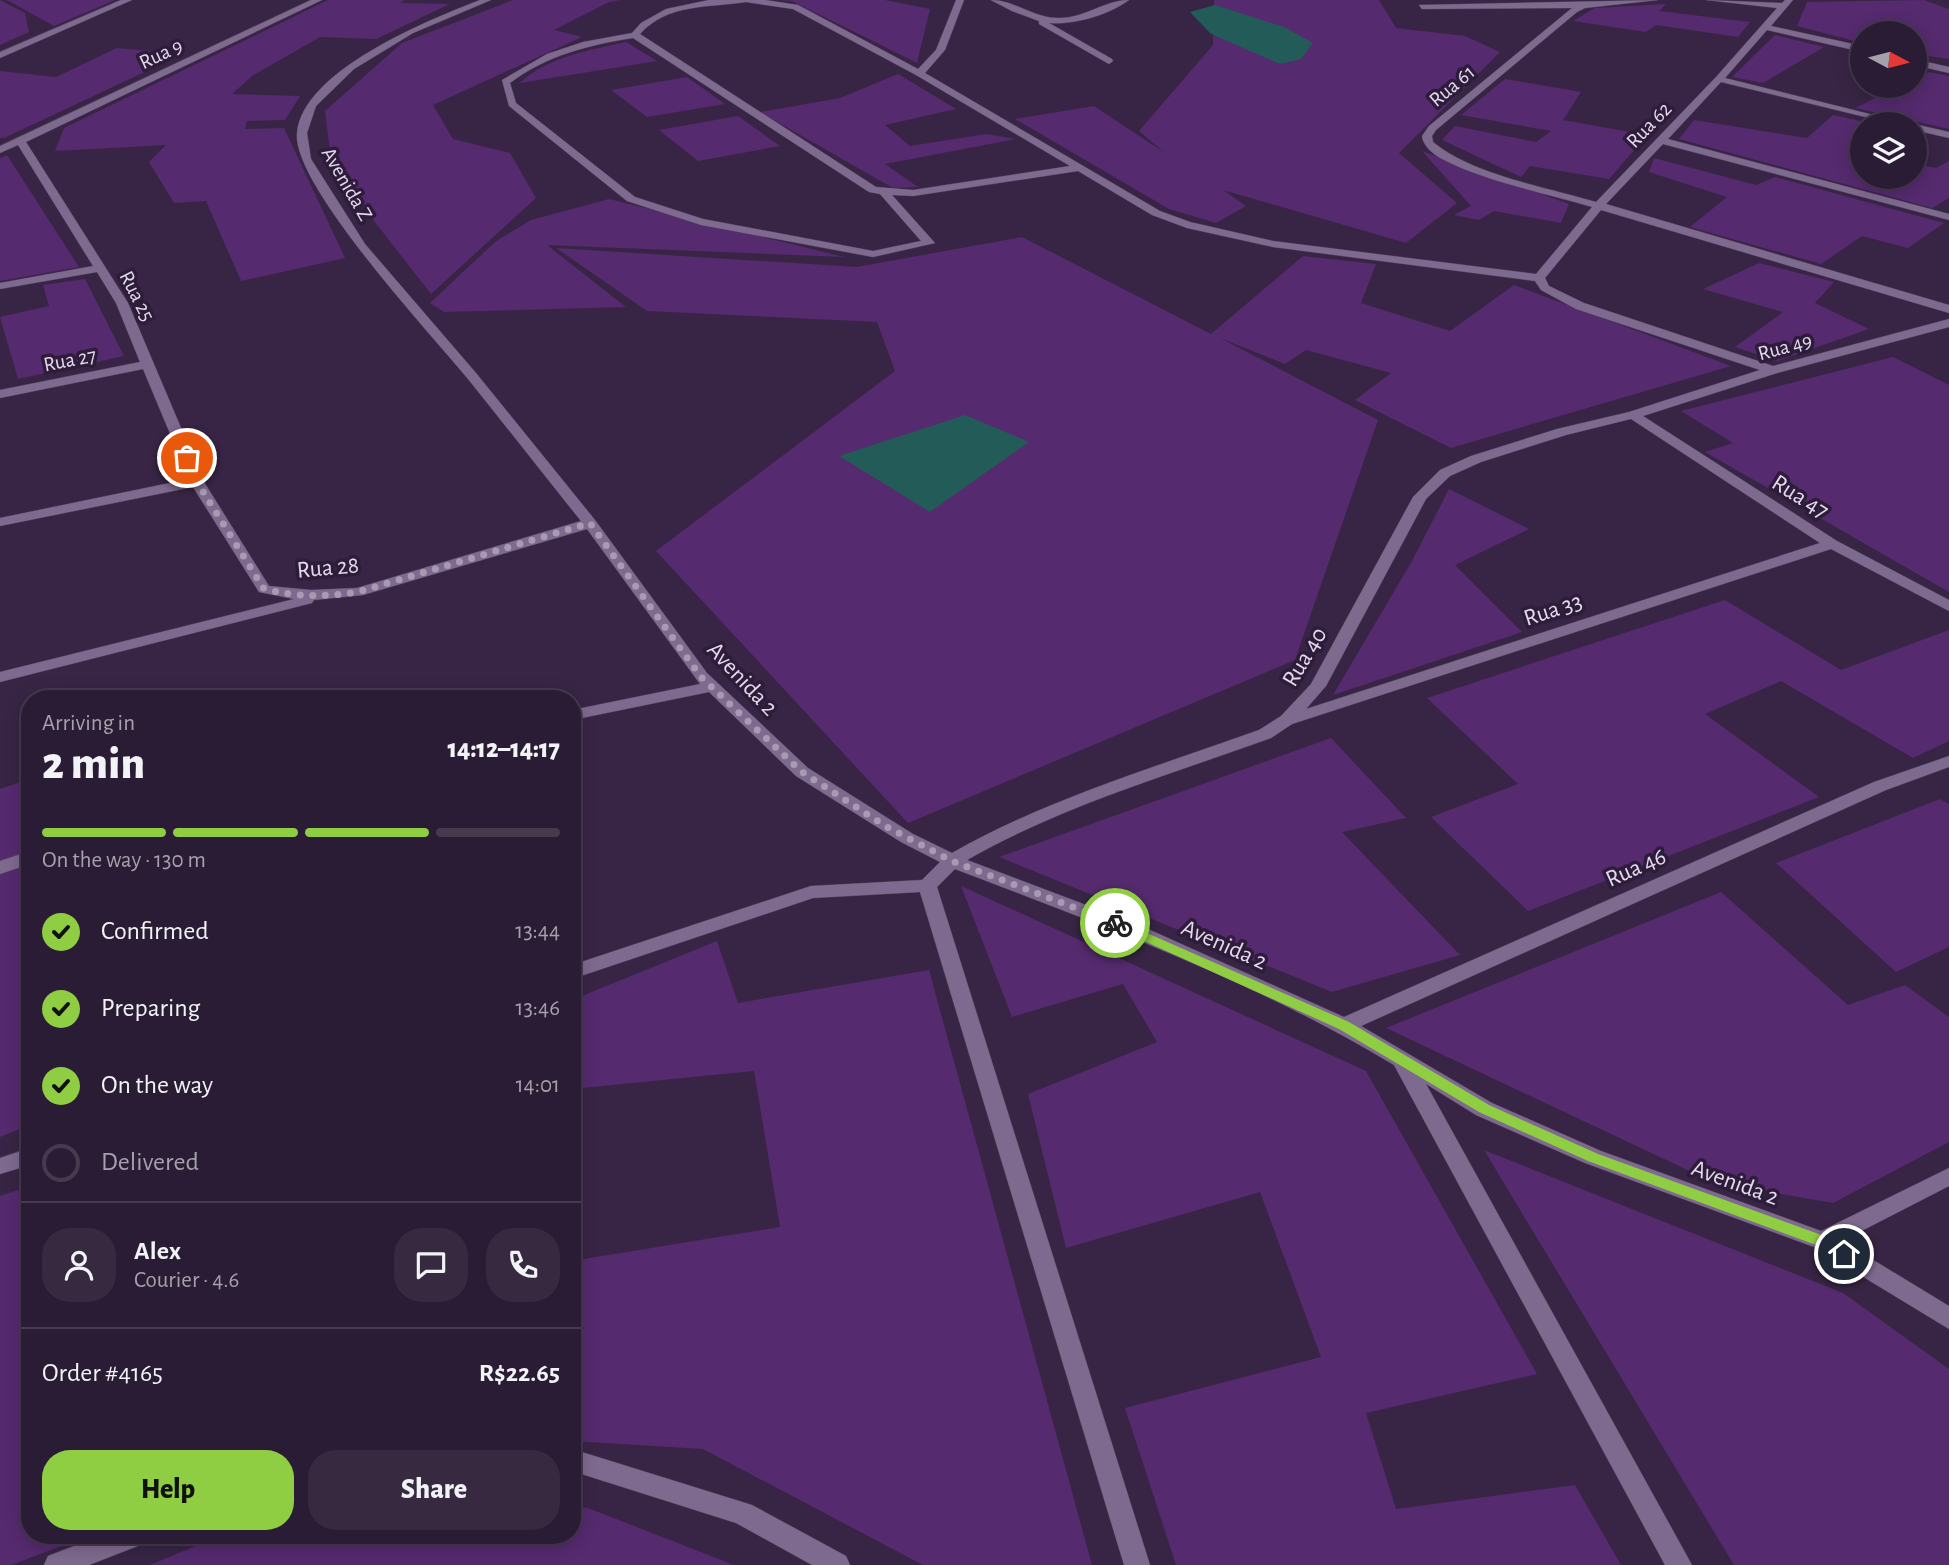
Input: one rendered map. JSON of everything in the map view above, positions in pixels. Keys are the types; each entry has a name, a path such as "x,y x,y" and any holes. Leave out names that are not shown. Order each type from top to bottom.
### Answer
{"street":[{"path":"0,55 128,0"},
{"name":"Rua 9","path":"0,149 318,0"},
{"name":"Avenida Z","path":"465,367 361,246 306,159 302,133 312,105 351,67 410,31 487,0"},
{"path":"635,35 642,24 677,9 710,2 743,0"},
{"path":"749,0 794,7 919,73 1156,213 1226,235 1324,252 1539,278 1545,288 1580,306 1773,370"},
{"path":"919,73 935,62 942,51 960,0"},
{"path":"995,0 1039,21 1109,61"},
{"path":"1039,21 1075,19 1125,0"},
{"path":"1422,7 1654,0"},
{"path":"1710,0 1786,3"},
{"name":"Rua 61","path":"1590,2 1574,10 1432,128 1427,136 1428,143 1445,157 1598,206"},
{"name":"Rua 62","path":"1539,278 1598,206 1719,79 1786,3"},
{"path":"1765,27 1850,46"},
{"path":"884,192 929,243 873,254 701,222 631,199 512,104 505,82 524,66 589,42 635,35 873,190 931,191 1079,168"},
{"path":"1927,65 1949,70"},
{"path":"1719,79 1855,112"},
{"path":"1927,130 1949,135"},
{"name":"Rua 25","path":"20,140 122,303 197,482"},
{"path":"1661,140 1949,217"},
{"path":"1598,206 1949,309"},
{"path":"0,286 101,268"},
{"name":"Rua 49","path":"1633,415 1773,370 1949,323"},
{"name":"Rua 27","path":"0,394 149,364"},
{"name":"Avenida 2","path":"465,367 590,523 701,677 802,772 906,838 952,861 1132,930 1344,1025 1484,1109 1593,1157 1822,1241 1949,1319"},
{"name":"Rua 47","path":"1633,415 1832,544 1949,606"},
{"name":"Rua 40","path":"927,886 952,861 994,837 1131,782 1265,734 1287,720 1318,686 1420,497 1434,481 1476,458 1633,415"},
{"path":"0,522 197,482"},
{"name":"Rua 28","path":"197,482 264,589 290,596 321,597 358,592 590,523"},
{"name":"Rua 33","path":"1287,720 1832,544"},
{"path":"0,677 321,597"},
{"path":"581,713 711,687"},
{"name":"Rua 46","path":"1344,1025 1880,786 1949,761"},
{"path":"0,868 21,860"},
{"path":"581,969 811,892 927,886 1137,1565"},
{"path":"1402,1060 1679,1565"},
{"path":"0,1166 21,1159"},
{"path":"1822,1241 1949,1176"},
{"path":"581,1463 743,1513 837,1565"},
{"path":"57,1565 111,1544"}],"shaded area":[{"path":"0,0 25,13 29,32 0,45"},
{"path":"7,0 115,0 54,26"},
{"path":"328,0 405,0 400,3 450,4 376,39 320,37 252,76 232,94 300,96 285,120 247,121 245,129 284,128 345,258 241,281 206,201 174,203 149,162 166,145 55,151 64,128"},
{"path":"513,0 621,0 609,2 554,30 582,37 433,105 453,139 510,153 536,198 431,294 332,167 325,111 402,43"},
{"path":"780,0 885,0 930,9 917,63 792,1"},
{"path":"1214,0 1379,0 1396,28 1465,36 1500,52 1399,153 1457,203 1406,243 1223,190 1246,206 1216,223 1169,209 1015,119 1094,106 1165,153 1139,131 1213,45"},
{"path":"1924,0 1949,9 1949,59 1927,56 1927,21 1850,21 1850,40 1797,26 1807,2"},
{"path":"1666,4 1659,11 1750,22 1738,37 1656,25 1646,32 1573,21 1595,8"},
{"path":"1215,5 1284,27 1313,43 1301,59 1280,64 1211,34 1190,12"},
{"path":"1775,35 1824,47 1763,83 1732,77"},
{"path":"626,42 657,61 520,83 556,61"},
{"path":"117,48 183,54 0,138 0,71 56,77"},
{"path":"1927,73 1949,76 1949,129 1927,124 1927,112 1873,112 1855,108 1875,98 1927,98"},
{"path":"898,74 956,109 885,125 910,146 986,134 1016,139 885,164 918,187 893,188 760,112 840,98"},
{"path":"687,77 725,104 647,117 611,90"},
{"path":"1505,79 1581,92 1563,120 1647,135 1609,179 1530,166 1521,177 1442,140 1455,126 1536,142 1551,131 1461,115"},
{"path":"1833,115 1850,119 1850,186 1679,139 1694,120 1807,138"},
{"path":"738,116 780,146 698,161 659,130"},
{"path":"1422,151 1569,204 1561,223 1494,211 1479,220 1454,215 1471,206"},
{"path":"7,155 79,267 0,281 0,158"},
{"path":"1654,158 1756,185 1775,177 1944,223 1908,248 1862,236 1821,264 1690,227 1727,197 1649,172"},
{"path":"1949,161 1949,198 1932,208 1862,189 1927,189 1927,166 1936,168"},
{"path":"609,199 844,257 547,245 626,307 444,312 430,303 495,242 531,220"},
{"path":"1022,237 1211,334 1303,256 1376,264 1361,303 1450,331 1514,285 1731,366 1451,448 1355,400 1391,373 1306,350 1285,364 1220,338 1378,420 1295,660 908,823 656,551 895,371 877,322 647,311 556,248 857,267"},
{"path":"1759,263 1834,282 1815,303 1869,329 1777,361 1735,347 1783,312 1703,289"},
{"path":"85,279 124,356 18,379 0,317 49,306 43,285"},
{"path":"1893,357 1949,385 1949,592 1705,452 1733,443 1681,411"},
{"path":"965,415 1029,442 930,512 839,456"},
{"path":"1449,489 1529,529 1455,565 1522,632 1333,695 1412,561"},
{"path":"1725,600 1841,670 1949,630 1949,741 1913,758 1781,681 1705,714 1819,797 1528,911 1431,817 1518,784 1427,698"},
{"path":"1331,738 1406,818 1342,832 1460,955 1332,992 999,857"},
{"path":"21,782 21,1129 0,1137 0,789"},
{"path":"1940,799 1949,804 1949,947 1896,972 1776,863"},
{"path":"961,886 1366,1071 1537,1374 1366,1413 1396,1509 1575,1485 1621,1565 1176,1565 1125,1408 1321,1357 1260,1192 1066,1248 1028,1094 1157,1042 1123,984 1012,1017"},
{"path":"1721,892 1848,1005 1905,985 1949,1017 1949,1142 1833,1203 1713,1182 1386,1028"},
{"path":"717,941 738,1003 929,970 1092,1565 923,1565 703,1449 581,1442 581,1260 780,1227 754,1071 581,1088 581,996"},
{"path":"1484,1150 1843,1293 1949,1369 1949,1565 1734,1565"},
{"path":"21,1189 21,1544 67,1544 11,1565 0,1565 0,1196"},
{"path":"581,1507 734,1565 150,1565 200,1544 581,1544"}],"way so far":[{"path":"187,458 197,482 264,589 290,596 321,597 358,592 590,523 701,677 802,772 887,827 952,861 1115,923"}],"route":[{"path":"1115,923 1344,1025 1484,1109 1593,1157 1822,1241 1844,1254"}]}
